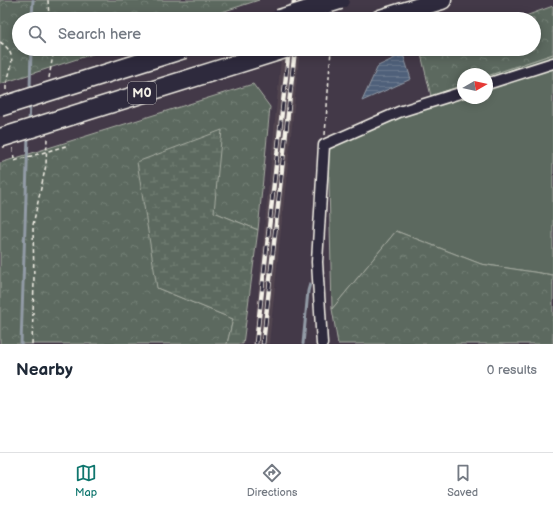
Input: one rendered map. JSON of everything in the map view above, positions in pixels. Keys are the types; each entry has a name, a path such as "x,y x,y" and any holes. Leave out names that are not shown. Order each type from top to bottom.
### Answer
{"highway":[{"path":"301,12 340,0"},
{"path":"403,12 442,0"},
{"name":"M0","path":"0,107 162,56"},
{"name":"M0","path":"0,138 263,56"}],"street":[{"path":"493,82 553,63"},
{"path":"322,344 317,262 324,145 399,112 457,94"}],"path":[{"path":"48,0 49,12"},
{"path":"49,85 53,56"},
{"path":"324,145 330,56"},
{"path":"32,344 34,282 33,225 46,165 47,136"},
{"path":"14,161 69,145"}],"shaded area":[{"path":"281,56 299,56 269,344 253,344"}],"green space":[{"path":"0,0 259,0 222,12 12,12 12,56 86,56 0,84"},
{"path":"553,6 553,54 493,74 493,68 457,68 457,87 431,96 421,56 541,56 541,12 536,12"},
{"path":"553,54 553,275 481,264 396,231 332,309 328,141 431,96 457,87 457,104 493,104 493,74"},
{"path":"253,84 270,107 258,230 214,212 157,288 233,319 227,344 0,344 0,163"},
{"path":"222,130 214,212 258,230 243,344 227,344 233,319 157,288 137,162"},
{"path":"396,231 481,264 553,275 553,344 338,344 332,309"}],"water":[{"path":"399,56 404,56 411,79 362,101 378,66"}],"waterway":[{"path":"32,12 33,0"},
{"path":"30,90 31,56"},
{"path":"29,122 30,104"},
{"path":"21,344 28,136"},
{"path":"303,344 310,284"}],"railway":[{"path":"293,12 294,0"},
{"path":"300,12 301,0"},
{"path":"256,344 288,56"},
{"path":"263,344 294,56"}]}
